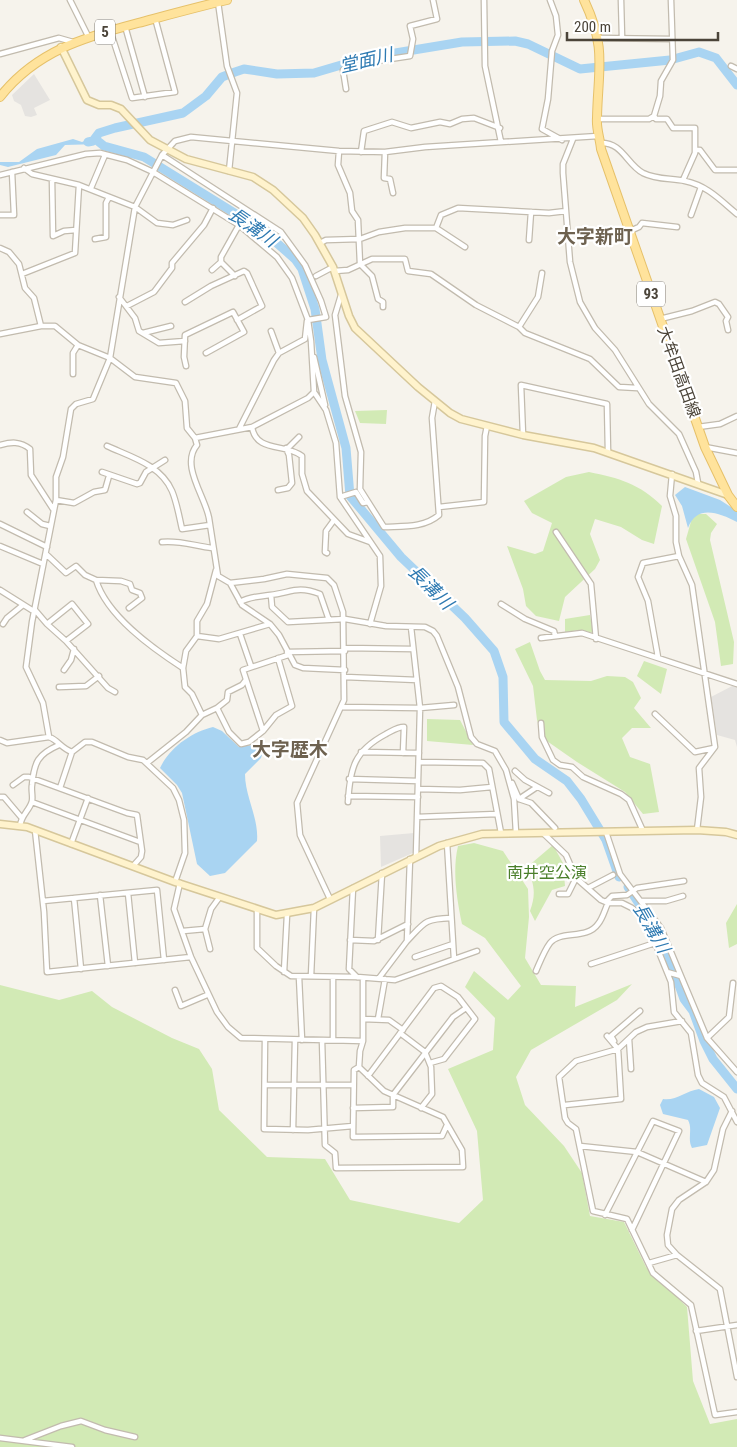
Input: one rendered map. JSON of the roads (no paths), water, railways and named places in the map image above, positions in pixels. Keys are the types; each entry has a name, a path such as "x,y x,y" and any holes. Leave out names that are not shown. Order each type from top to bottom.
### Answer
{"main road":[{"name":"5","path":"0,97 29,67 61,47 88,36 227,0"},
{"name":"大牟田高田線","path":"584,0 599,38 601,64 596,119 599,140 705,448 728,495 737,507"}],"street":[{"path":"70,0 88,36"},
{"path":"346,89 343,70 364,63 410,56 413,39 410,26 437,19 433,0"},
{"path":"484,0 485,66 500,128 501,142"},
{"path":"550,0 556,16 558,35 552,51 548,99 542,129 562,140"},
{"path":"621,0 622,37"},
{"path":"596,119 649,119 654,116 660,96 661,81 673,58 671,0"},
{"path":"218,1 228,70 236,93 229,171"},
{"path":"110,30 132,98 175,92 155,18"},
{"path":"125,26 145,97"},
{"path":"0,54 59,38 73,42"},
{"path":"599,38 672,39"},
{"path":"61,47 87,100 92,103 115,106 150,140 194,162 253,177 272,190 303,218 320,243 334,269 349,316 355,328 435,401 461,418 523,436 581,445 608,452 728,495"},
{"path":"731,66 737,69"},
{"path":"654,116 656,119 667,119 673,128 695,128 695,150 683,180"},
{"path":"361,152 364,131 392,122 411,128 440,122 450,124 462,119 474,118 500,128"},
{"path":"72,752 62,748 49,737 43,703 26,667 56,500 56,477 63,457 71,409 76,404 93,399 110,358 135,207 162,155 175,142 191,137 339,151 385,152 501,142 573,139 599,140 615,145 641,172 663,179 683,180 701,187 716,194 737,214"},
{"path":"573,139 564,164 566,212 572,276 586,315 615,350 649,404 679,434 690,458 698,483"},
{"path":"695,150 700,150 714,170 737,170"},
{"path":"339,151 338,165 350,192 352,211 358,220 360,264 372,276 378,299 383,302 383,307"},
{"path":"385,152 384,178 390,179 393,193"},
{"path":"0,175 86,154 105,155 127,160 153,172 213,208 239,225 277,257 298,291 308,320 326,410 336,443 342,496 380,556 382,586 370,624"},
{"path":"91,188 105,155"},
{"path":"162,155 281,232 305,265 322,302 326,317 308,320"},
{"path":"24,168 32,174 91,188 135,207 157,223 173,225 187,220"},
{"path":"0,215 14,215 12,172"},
{"path":"52,179 53,236 64,231 76,230"},
{"path":"22,274 75,253 76,230 78,229 79,185"},
{"path":"691,215 701,187"},
{"path":"95,239 106,237 106,203 109,197"},
{"path":"127,306 158,289 172,268 172,263 204,225 213,208"},
{"path":"436,228 441,215 458,208 566,212"},
{"path":"529,240 531,212"},
{"path":"630,231 642,224 677,228"},
{"path":"212,270 220,262 239,225"},
{"path":"320,243 326,240 360,239 379,232 405,228 436,228 465,247"},
{"path":"0,248 9,252 16,259 25,288 34,298 41,326"},
{"path":"316,276 334,269 348,270 372,259 405,260 408,271 431,274 476,305 519,327 526,333 590,359 620,387 637,388"},
{"path":"220,262 235,276"},
{"path":"185,302 211,286 244,271 247,273 262,306 237,320"},
{"path":"519,327 538,297 542,274"},
{"path":"342,294 336,315 344,396 358,438 360,489 384,527 431,522 439,514 432,418 435,401"},
{"path":"119,297 127,306 138,324 139,331 142,333 159,343 186,341"},
{"path":"660,319 692,311 715,302 719,304 728,317 726,322 728,330"},
{"path":"186,366 184,357 185,335 233,312 244,332 206,353"},
{"path":"239,430 279,353 305,340 308,320"},
{"path":"0,334 41,326 55,326 78,344 110,358 135,377 176,383 185,402 187,428 195,438 197,445 192,451 191,466 209,516 212,548 218,576 230,583 240,602 270,624 279,635 295,665 303,668 345,670"},
{"path":"142,333 171,326"},
{"path":"272,331 279,353"},
{"path":"311,341 314,392 326,410"},
{"path":"73,374 73,353 78,344"},
{"path":"523,436 521,385 607,404 608,452"},
{"path":"195,438 252,427 308,398 314,392"},
{"path":"698,427 720,424 737,416"},
{"path":"439,506 484,502 485,436 487,426"},
{"path":"252,427 254,436 264,444 287,448 302,456 302,474 307,492 353,538 370,542"},
{"path":"287,448 299,437"},
{"path":"0,445 10,442 19,443 30,449 31,475 53,509"},
{"path":"107,446 153,468 167,482 172,491 182,529 210,525"},
{"path":"278,490 288,488 292,483 287,448"},
{"path":"705,448 737,453"},
{"path":"102,472 136,484 140,483 146,472 165,460"},
{"path":"672,474 670,496 676,516 679,556 692,584 715,747 699,768 701,797 697,830"},
{"path":"56,500 74,503 94,492 105,490 109,476"},
{"path":"342,496 356,492 363,502 368,502"},
{"path":"27,512 42,524 50,526"},
{"path":"327,553 325,552 326,531 334,520"},
{"path":"0,524 47,547"},
{"path":"556,532 591,584 596,638"},
{"path":"162,542 173,541 189,546 212,548"},
{"path":"0,546 43,564"},
{"path":"46,554 66,573 76,566 85,575 96,580 121,581 130,584 132,590 140,593 142,598 129,608"},
{"path":"658,656 648,601 638,578 643,563 679,556"},
{"path":"202,715 192,694 185,687 183,668 186,651 197,636 197,621 207,604 217,568"},
{"path":"230,583 264,580 287,574 326,578 334,585 345,619 345,677 342,707 297,803 300,836 330,899"},
{"path":"96,580 100,594 107,599 133,632 148,645 183,668"},
{"path":"240,602 251,596 272,596 283,591 300,589 320,594 328,620"},
{"path":"0,590 35,611 66,641 108,688 115,692"},
{"path":"272,596 272,607 288,622 345,619 370,624 425,627 437,636 458,687 472,737 477,744 495,751 519,799 531,803 555,828"},
{"path":"47,624 72,604 88,624 66,641"},
{"path":"502,604 524,619 554,631 555,636"},
{"path":"3,624 7,618 23,605"},
{"path":"197,636 219,639 270,624"},
{"path":"407,941 417,817 420,708 411,627"},
{"path":"541,638 582,633 658,656 737,684"},
{"path":"240,634 251,666"},
{"path":"263,731 248,682 245,681 243,670 288,654 345,650 414,649"},
{"path":"64,670 71,660 74,650"},
{"path":"217,708 229,732 241,744 249,742 263,731 276,716 292,706 278,658"},
{"path":"59,687 86,686 98,676"},
{"path":"345,677 417,680"},
{"path":"147,763 186,732 202,715 217,708 227,700 228,692 245,681"},
{"path":"342,707 420,708 454,705"},
{"path":"656,714 695,752 715,747"},
{"path":"541,723 542,737 553,760 560,765 572,767 583,777 621,794 629,800 643,831"},
{"path":"348,802 349,779 354,763 369,743 404,726 404,753"},
{"path":"0,740 7,742 49,737"},
{"path":"60,788 72,752 85,742 92,742 147,763 174,788 184,814 185,852 177,883 174,908 207,995 228,1027 241,1038 363,1041"},
{"path":"20,826 21,817 32,802 33,778 37,760 41,754 59,745"},
{"path":"361,752 419,753"},
{"path":"418,762 483,763 489,769 501,833"},
{"path":"506,770 514,799 516,833"},
{"path":"515,771 549,793"},
{"path":"13,785 24,777 33,778 137,815 141,857 133,866"},
{"path":"349,779 418,781"},
{"path":"418,789 460,790 492,787"},
{"path":"519,799 537,787"},
{"path":"348,796 418,797"},
{"path":"0,797 4,797 21,817"},
{"path":"71,844 88,798"},
{"path":"32,802 140,842"},
{"path":"417,817 497,814"},
{"path":"0,824 35,830 219,898 257,911 276,915 287,915 314,908 413,857 447,843 482,834 697,830 726,832 737,835"},
{"path":"35,830 43,901 47,972 191,957"},
{"path":"606,832 620,874 661,928 707,1038 737,1072"},
{"path":"543,833 566,855 576,878 607,902 622,903 635,910 642,918 656,943 671,982 674,1012 691,1032 698,1075 702,1083 724,1097 737,1122"},
{"path":"447,843 454,959"},
{"path":"378,940 382,873"},
{"path":"588,888 613,875"},
{"path":"559,894 568,894 576,878"},
{"path":"536,971 550,942 561,936 572,937 592,930 598,925 607,902 612,896 627,895 637,888 684,881"},
{"path":"353,888 349,969 357,977"},
{"path":"43,901 156,890 164,960"},
{"path":"128,893 136,963"},
{"path":"100,895 108,966"},
{"path":"641,901 666,901 683,896"},
{"path":"74,898 81,969"},
{"path":"210,949 205,930 211,909 219,898"},
{"path":"311,976 314,908"},
{"path":"257,911 257,948 284,972 299,977 333,976 395,980 477,951"},
{"path":"284,972 287,915"},
{"path":"378,1019 382,979 407,941 430,919 451,918"},
{"path":"350,940 378,940 408,924"},
{"path":"182,931 205,930"},
{"path":"591,964 656,943"},
{"path":"415,957 453,944"},
{"path":"667,972 681,976"},
{"path":"333,976 333,1040"},
{"path":"299,977 302,1040"},
{"path":"322,1040 325,1145 335,1153 336,1168 463,1167 462,1150 443,1117 384,1091 359,1067 363,1041 363,978"},
{"path":"707,1038 729,1016 733,983"},
{"path":"368,1076 434,988 441,986 458,997 475,1019 444,1060 430,1063"},
{"path":"175,990 181,1006 207,995"},
{"path":"353,1108 393,1107 393,1094 453,1017 466,1008"},
{"path":"565,1105 621,1099 618,1049 611,1036 640,1011"},
{"path":"363,1019 389,1020 425,1052 430,1063 432,1094 421,1108"},
{"path":"682,1021 647,1027 636,1032 618,1049 576,1061 560,1077 565,1105 565,1118 576,1130 591,1207 594,1211 605,1215 627,1218 653,1272 691,1305 715,1415 737,1412"},
{"path":"607,1036 618,1049"},
{"path":"629,1038 631,1069"},
{"path":"265,1040 264,1129 293,1130 353,1126"},
{"path":"293,1130 295,1040"},
{"path":"359,1067 354,1070 353,1137 442,1136 447,1125"},
{"path":"264,1085 354,1085"},
{"path":"732,1111 723,1128 714,1170 706,1182 679,1200 672,1209 666,1235 668,1245 677,1255 720,1289 737,1377"},
{"path":"605,1215 652,1121 679,1131 632,1230"},
{"path":"580,1146 637,1152 706,1182"},
{"path":"650,1263 677,1255"},
{"path":"696,1331 737,1325"},
{"path":"25,1440 61,1426 81,1421 105,1430 135,1437"},
{"path":"0,1438 72,1447"}],"water":[{"path":"94,137 108,146 107,150 101,149 99,144 65,145 56,155 8,167 0,165 0,162 19,162 37,149 73,139 82,142"},
{"path":"685,487 720,500 737,511 737,522 716,514 703,513 692,520 688,528 682,506 675,495"},
{"path":"213,727 222,731 239,747 260,744 264,748 261,758 245,774 247,791 256,824 257,841 225,873 210,876 197,864 182,793 177,785 160,768 164,760 182,742 205,729"},
{"path":"699,1089 714,1097 720,1108 707,1145 692,1148 688,1120 663,1114 660,1105 663,1099 672,1099"}],"waterway":[{"name":"堂面川","path":"88,142 93,141 99,133 115,128 183,113 206,96 222,77 244,69 277,74 314,73 365,58 462,42 515,41 528,44 580,69 670,60 699,52 716,58 737,85"},
{"name":"長溝川","path":"99,142 104,146 144,157 262,230 295,259 302,269 315,309 322,360 346,448 350,496 401,557 465,618 494,651 503,677 504,722 535,759 567,781 581,799 606,840 619,877"},
{"name":"長溝川","path":"628,887 663,940 684,999 693,1011 713,1059 737,1089"}],"district":[{"name":"大字新町","path":"595,236"},
{"name":"大字歴木","path":"290,749"}],"park label":[{"name":"南井空公演","path":"547,872"}]}
